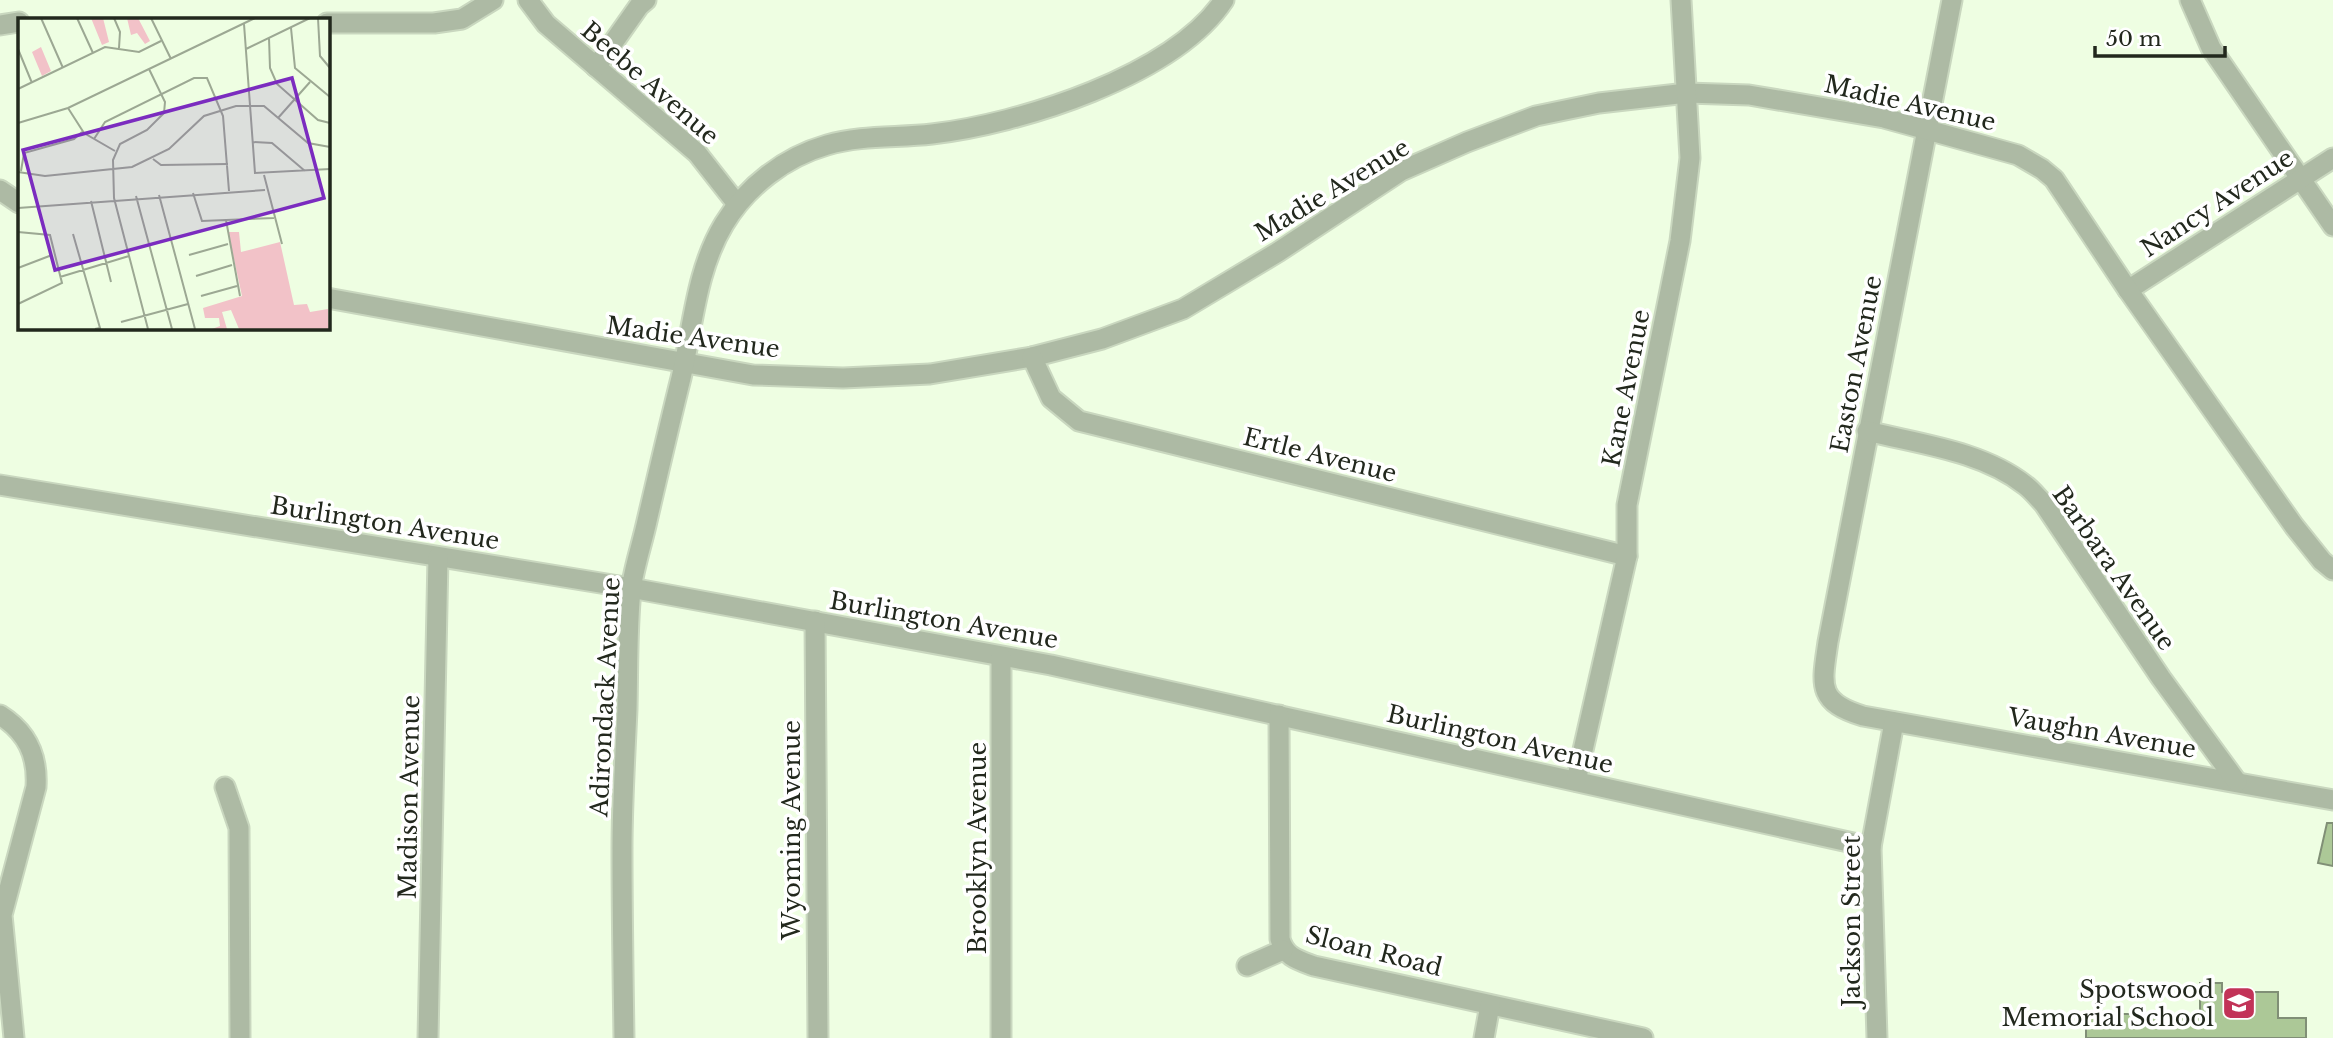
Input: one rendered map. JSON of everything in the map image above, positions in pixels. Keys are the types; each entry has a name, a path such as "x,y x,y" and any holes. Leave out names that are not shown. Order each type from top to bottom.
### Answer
{"street":[{"path":"329,23 434,23 462,19 493,0"},
{"name":"Beebe Avenue","path":"528,0 546,24 697,153 737,204"},
{"path":"596,67 646,0"},
{"name":"Adirondack Avenue","path":"624,1038 622,847 631,588 684,364 702,273 725,221 737,204 762,179 811,150 872,138 931,134 990,125 1047,109 1103,87 1185,41 1208,21 1224,0"},
{"name":"Kane Avenue","path":"1576,781 1628,556 1627,505 1680,242 1690,159 1681,0"},
{"name":"Easton Avenue","path":"1863,716 1836,706 1825,689 1823,676 1867,432 1952,0"},
{"path":"2190,0 2211,48 2333,226"},
{"path":"0,25 18,22"},
{"name":"Madie Avenue","path":"329,298 753,375 843,378 930,374 1032,357 1102,339 1184,309 1278,252 1401,171 1466,142 1536,116 1599,103 1687,93 1749,95 1884,118 2018,155 2048,174 2294,526 2322,561 2333,569"},
{"name":"Nancy Avenue","path":"2127,290 2333,158"},
{"path":"0,190 18,202"},
{"name":"Ertle Avenue","path":"1032,357 1051,398 1079,421 1628,556"},
{"name":"Barbara Avenue","path":"1867,432 1969,457 1998,468 2026,485 2044,504 2161,678 2237,782"},
{"name":"Burlington Avenue","path":"0,485 631,588 1051,664 1871,847"},
{"name":"Madison Avenue","path":"428,1038 439,557"},
{"name":"Wyoming Avenue","path":"815,621 818,1038"},
{"name":"Brooklyn Avenue","path":"1001,657 1002,1038"},
{"path":"0,715 17,728 30,745 37,772 36,787 1,915 14,1038"},
{"name":"Sloan Road","path":"1279,715 1280,939 1283,950 1293,958 1314,966 1643,1038"},
{"name":"Vaughn Avenue","path":"1863,716 2333,800"},
{"name":"Jackson Street","path":"1877,1038 1871,847 1894,722"},
{"path":"225,787 239,828 240,1038"},
{"path":"1247,966 1283,950"},
{"path":"1484,1038 1490,1005"}],"building":[{"path":"2327,823 2333,823 2333,866 2318,863"},
{"name":"Spotswood Memorial School","path":"2200,983 2222,983 2222,992 2278,992 2278,1018 2306,1018 2306,1038 2086,1038 2086,1014 2200,1014"}],"place":[{"name":"Spotswood Memorial School","path":"2239,1003"}]}
